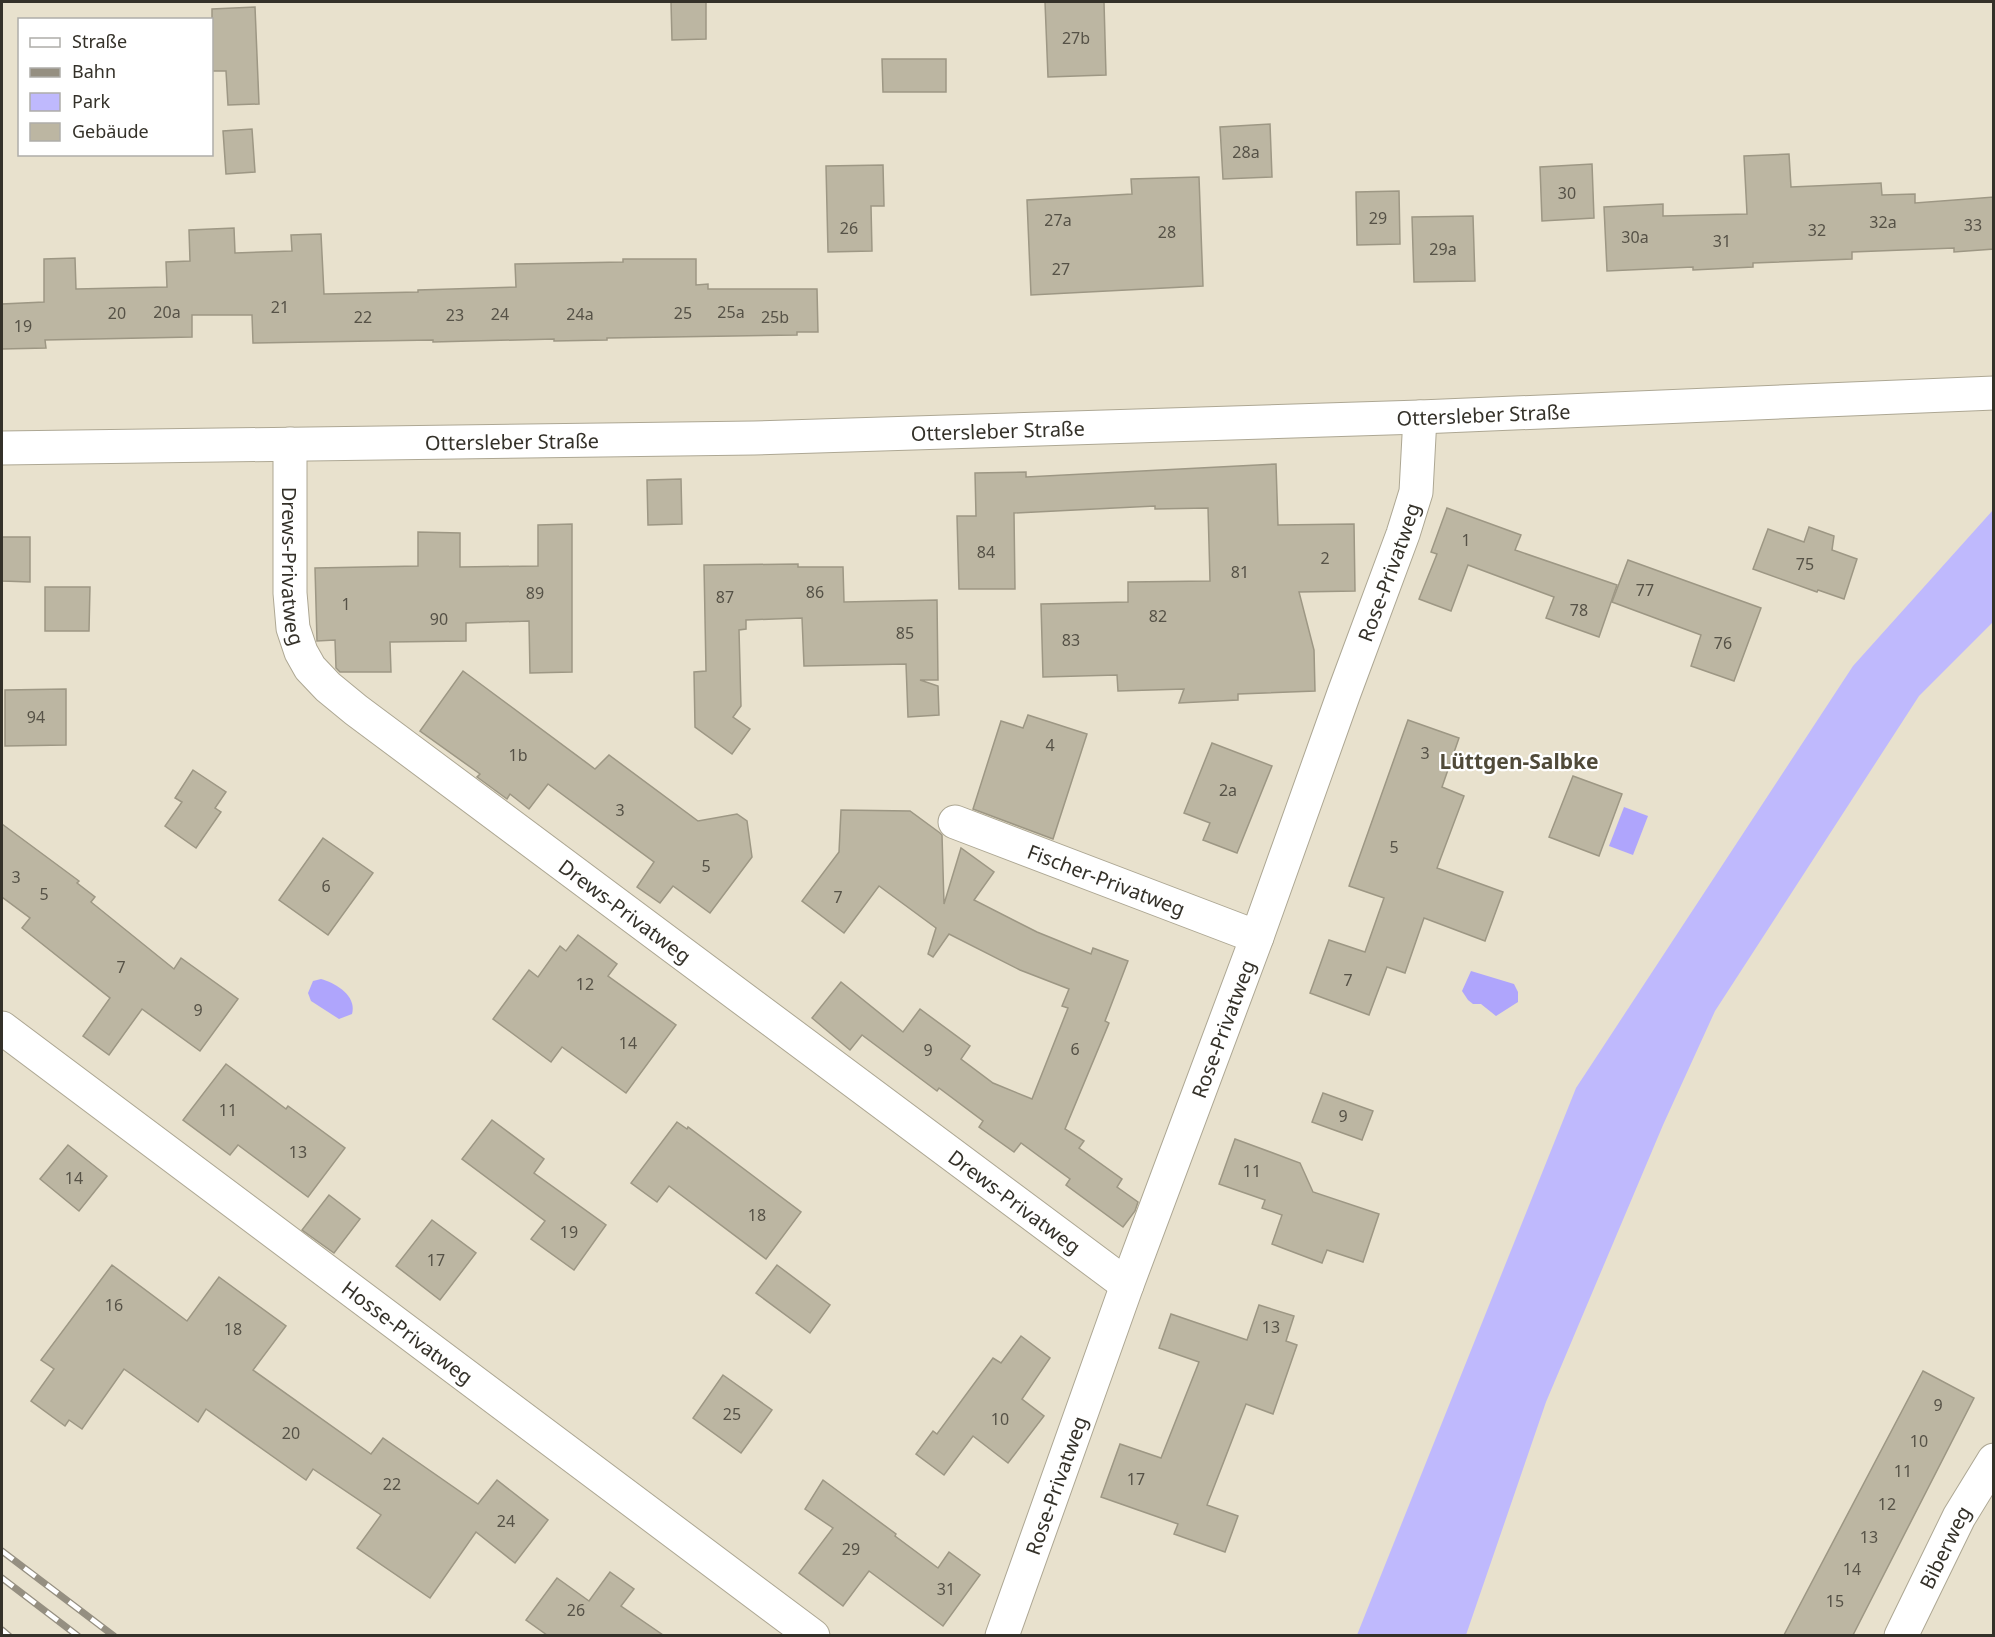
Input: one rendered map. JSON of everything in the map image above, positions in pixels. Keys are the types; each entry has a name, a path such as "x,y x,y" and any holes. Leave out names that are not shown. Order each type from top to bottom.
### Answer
{"street":[{"name":"Ottersleber Straße","path":"2,448 754,438 1420,417 1994,393"},
{"name":"Rose-Privatweg","path":"1002,1635 1127,1285 1413,507 1418,482 1420,417"},
{"name":"Drews-Privatweg","path":"290,444 290,592 294,628 305,660 328,687 1127,1285"},
{"name":"Fischer-Privatweg","path":"956,822 1257,936"},
{"name":"Hosse-Privatweg","path":"2,1028 813,1635"},
{"name":"Biberweg","path":"1901,1635 1959,1518 1994,1460"}],"green space":[{"path":"1993,510 1993,622 1919,696 1715,1011 1663,1125 1546,1402 1466,1635 1357,1635 1576,1088 1853,666"}],"shaded area":[{"path":"1624,807 1648,816 1633,855 1609,846"},
{"path":"1471,971 1514,984 1518,992 1518,1002 1496,1016 1481,1004 1473,1004 1462,991"},
{"path":"321,979 344,991 353,1007 352,1014 339,1019 311,1001 308,993 313,981"}],"building":[{"path":"671,2 706,2 706,39 672,40"},
{"path":"1045,2 1104,2 1106,75 1048,77"},
{"path":"255,7 259,104 228,105 226,71 213,71 212,9"},
{"path":"882,59 946,59 946,92 883,92"},
{"path":"1270,124 1272,177 1223,179 1220,127"},
{"path":"252,129 255,172 226,174 223,131"},
{"path":"1789,154 1791,187 1881,183 1882,195 1915,194 1915,203 1994,197 1994,249 1954,252 1954,248 1852,252 1852,259 1753,263 1753,267 1607,271 1604,207 1663,204 1663,216 1747,214 1744,156"},
{"path":"1592,164 1594,218 1542,221 1540,167"},
{"path":"883,165 884,206 871,206 872,251 828,252 826,166"},
{"path":"1199,177 1203,286 1031,295 1027,200 1132,194 1131,179"},
{"path":"1399,191 1400,244 1357,245 1356,192"},
{"path":"1473,216 1475,281 1414,282 1412,217"},
{"path":"234,228 235,253 292,251 291,235 321,234 324,294 516,287 515,264 623,262 623,259 696,259 696,285 708,284 708,289 817,289 818,332 797,332 797,335 607,338 607,340 253,343 252,315 192,315 192,337 45,340 46,348 2,349 2,304 44,302 44,259 75,258 76,289 167,287 166,262 190,261 189,230"},
{"path":"1276,464 1278,525 1354,524 1355,591 1299,592 1314,650 1315,691 1238,694 1238,700 1179,703 1184,689 1118,691 1117,675 1043,677 1041,604 1128,602 1128,582 1210,581 1208,508 1155,509 1155,506 1014,513 1015,589 959,589 957,516 976,516 975,473 1026,472 1026,477"},
{"path":"681,479 682,524 648,525 647,480"},
{"path":"1447,508 1521,535 1515,550 1617,585 1599,637 1546,618 1554,597 1468,565 1451,611 1419,599 1437,554 1431,552"},
{"path":"572,524 572,672 530,673 529,621 466,623 466,641 390,642 391,672 340,672 336,668 335,640 317,641 315,568 418,566 418,532 460,533 460,567 538,566 538,525"},
{"path":"1809,527 1834,536 1832,550 1857,559 1844,599 1818,590 1817,592 1753,569 1768,529 1804,542"},
{"path":"2,537 30,537 30,582 2,581"},
{"path":"1628,560 1761,608 1734,681 1691,666 1701,635 1612,602"},
{"path":"798,564 798,567 843,567 844,602 937,600 938,680 920,680 938,686 939,715 908,717 906,664 804,666 802,618 746,620 746,629 739,630 741,706 733,717 750,729 732,754 695,727 694,672 706,671 704,565"},
{"path":"45,587 90,587 89,631 45,631"},
{"path":"463,671 595,769 609,755 698,821 737,814 747,821 752,857 710,913 673,886 660,903 637,887 654,862 548,784 529,809 510,794 507,799 477,777 480,774 420,731"},
{"path":"66,689 66,745 5,746 5,690"},
{"path":"1028,715 1087,734 1053,839 973,809 1001,721 1023,728"},
{"path":"1408,720 1459,738 1442,787 1464,796 1437,868 1503,892 1485,941 1424,918 1405,973 1387,967 1369,1015 1310,993 1329,940 1365,952 1384,898 1349,886"},
{"path":"1212,743 1272,766 1237,853 1203,840 1210,823 1184,813"},
{"path":"193,770 226,792 215,808 221,812 196,848 165,826 182,802 175,798"},
{"path":"1573,776 1622,794 1599,856 1549,837"},
{"path":"841,810 910,811 940,833 942,835 944,904 961,848 994,872 974,900 1037,932 1091,954 1093,948 1128,961 1105,1021 1109,1023 1065,1129 1084,1141 1079,1148 1122,1179 1117,1187 1138,1202 1135,1211 1123,1227 1066,1185 1070,1179 1021,1143 1014,1152 979,1127 983,1121 939,1088 937,1091 862,1035 850,1050 812,1018 841,982 903,1032 920,1009 970,1046 961,1059 993,1083 1032,1099 1068,1008 1062,1006 1069,989 1020,970 949,934 933,957 928,954 936,928 879,886 844,933 802,901 839,852"},
{"path":"2,824 79,881 77,883 95,897 91,902 174,969 181,958 238,999 200,1051 142,1009 109,1055 83,1036 110,998 22,928 30,918 2,897"},
{"path":"323,838 373,873 328,935 279,900"},
{"path":"578,935 617,964 608,976 676,1025 626,1093 562,1047 551,1062 493,1019 529,970 538,977 560,946 566,951"},
{"path":"226,1064 286,1109 288,1106 345,1148 308,1197 238,1145 230,1155 183,1120"},
{"path":"1323,1093 1373,1111 1362,1140 1312,1122"},
{"path":"492,1120 544,1159 534,1173 606,1225 574,1270 531,1239 545,1221 462,1159"},
{"path":"677,1122 687,1129 688,1127 801,1212 766,1259 669,1186 657,1202 631,1183"},
{"path":"1235,1139 1300,1163 1313,1192 1379,1214 1363,1262 1327,1250 1322,1263 1272,1244 1282,1215 1262,1208 1265,1200 1219,1184"},
{"path":"68,1145 107,1176 79,1211 40,1179"},
{"path":"329,1195 360,1219 334,1253 302,1230"},
{"path":"432,1220 476,1253 440,1300 396,1266"},
{"path":"112,1265 187,1321 219,1277 286,1326 253,1370 371,1454 383,1438 478,1504 497,1480 548,1520 515,1563 476,1532 430,1598 357,1548 381,1515 313,1469 306,1480 206,1409 198,1422 124,1369 82,1429 69,1420 65,1426 31,1401 54,1369 41,1360"},
{"path":"777,1265 830,1305 810,1333 756,1293"},
{"path":"1259,1305 1294,1316 1286,1341 1297,1345 1273,1414 1246,1404 1207,1505 1238,1516 1225,1552 1174,1534 1178,1524 1101,1497 1120,1444 1161,1458 1199,1362 1159,1348 1171,1314 1247,1340"},
{"path":"1021,1336 1050,1358 1022,1399 1044,1416 1008,1463 973,1436 944,1475 916,1454 933,1431 937,1434 993,1358 1001,1363"},
{"path":"1923,1371 1974,1398 1853,1635 1784,1635"},
{"path":"723,1375 772,1410 741,1453 693,1418"},
{"path":"823,1480 938,1568 949,1552 980,1575 943,1626 869,1571 843,1606 799,1573 833,1528 805,1509"},
{"path":"610,1572 634,1589 621,1606 663,1635 547,1635 526,1620 557,1578 589,1601"}],"railway":[{"path":"2,1551 114,1636"},
{"path":"2,1578 78,1636"},
{"path":"2,1630 9,1636"}],"district":[{"name":"Lüttgen-Salbke","path":"1519,761"}]}
